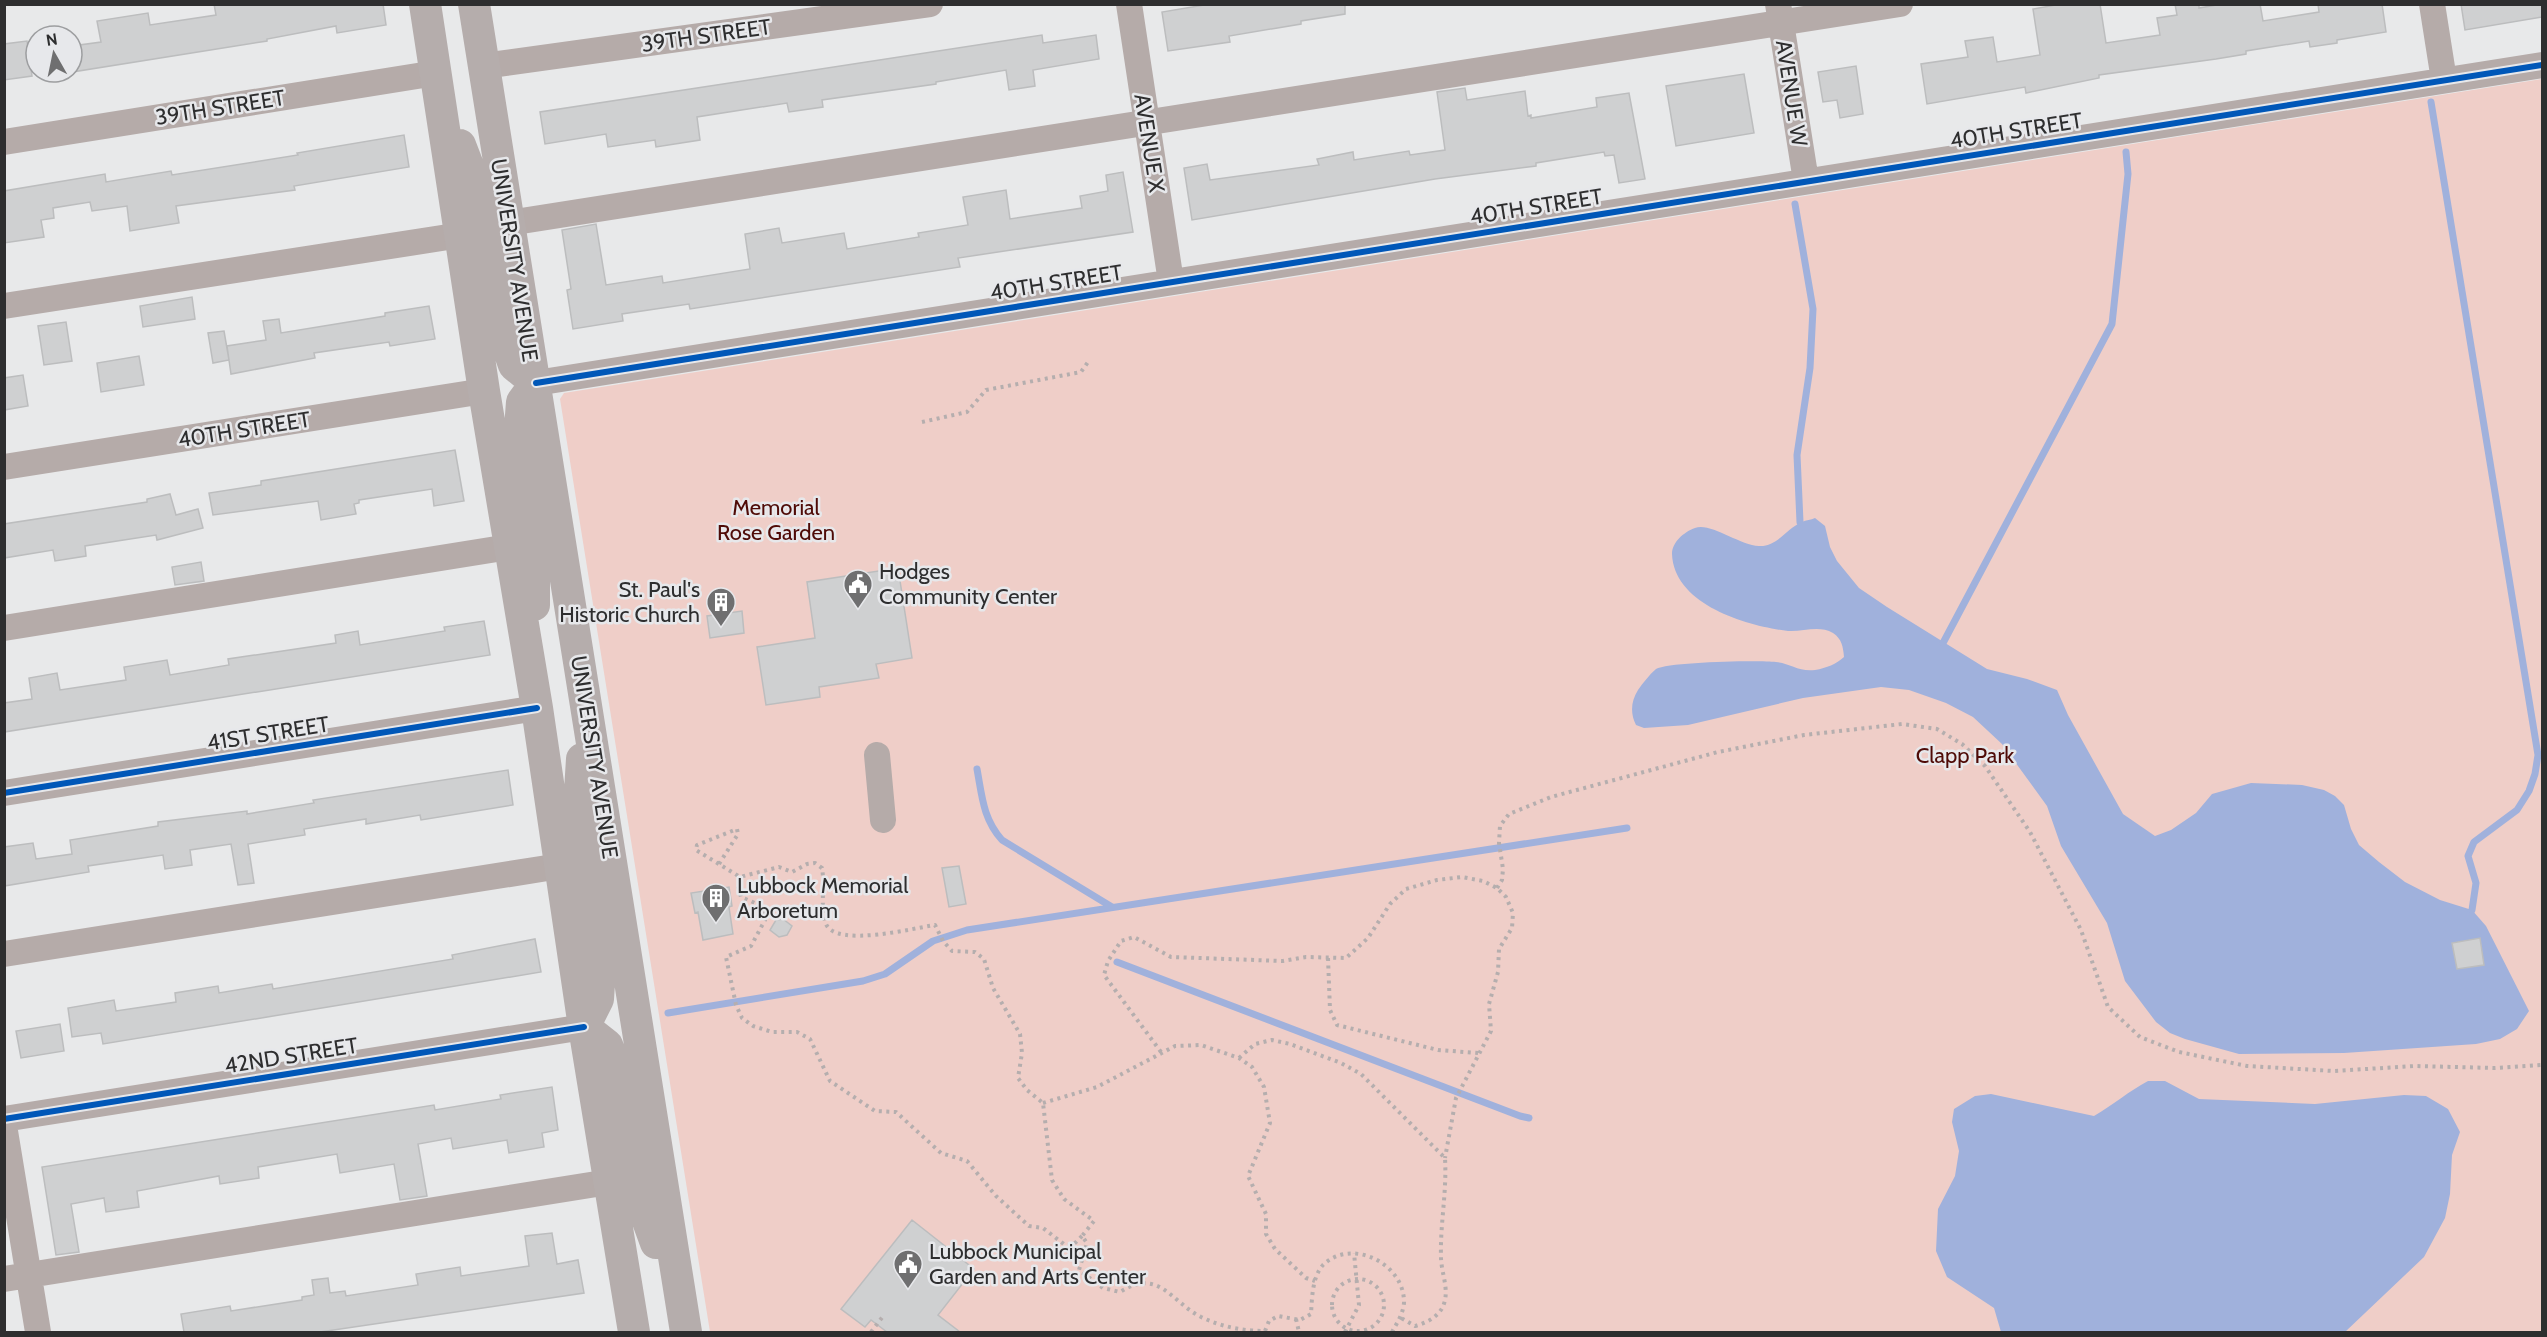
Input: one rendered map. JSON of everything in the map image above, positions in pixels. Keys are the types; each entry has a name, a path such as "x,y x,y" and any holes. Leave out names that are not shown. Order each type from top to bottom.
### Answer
{"main road":[{"path":"425,4 584,1027 634,1332"},
{"name":"UNIVERSITY AVENUE","path":"474,4 686,1332"},
{"path":"438,83 480,197 503,334 514,365 536,383 522,402 519,442 534,548 535,701"},
{"path":"584,1027 598,999 601,952 579,807 585,699"},
{"path":"584,1027 608,1046 621,1081 644,1210 686,1332"}],"street":[{"name":"39TH STREET","path":"483,66 930,4"},
{"name":"AVENUE X","path":"1129,4 1171,282"},
{"path":"509,223 1147,123 1780,14 1900,4"},
{"path":"2432,4 2444,80"},
{"name":"AVENUE W","path":"1780,14 1806,181"},
{"name":"40TH STREET","path":"536,383 2542,65"},
{"name":"39TH STREET","path":"4,141 438,83"},
{"path":"4,306 460,236"},
{"name":"40TH STREET","path":"4,467 484,391"},
{"path":"4,628 509,547"},
{"name":"41ST STREET","path":"4,792 535,701"},
{"path":"877,755 883,820"},
{"path":"4,954 560,866"},
{"name":"42ND STREET","path":"4,1119 584,1027"},
{"path":"4,1125 17,1278 38,1332"},
{"path":"17,1278 609,1182"}],"path":[{"path":"922,422 968,412 986,390 1081,372 1088,363"},
{"path":"1497,888 1502,880 1503,869 1499,843 1500,826 1509,814 1551,797 1633,773 1718,752 1804,735 1902,724 1937,729 1962,744 1985,766 2030,832 2081,930 2108,1007 2140,1037 2179,1052 2247,1066 2334,1071 2415,1066 2495,1068 2542,1065"},
{"path":"719,864 738,834 737,829 697,845 696,850 740,877 779,867 792,872 807,864 815,863 822,868 825,884 823,905 826,925 833,933 843,936 861,936 934,925 952,951 975,952 984,958 993,988 1020,1034 1022,1053 1018,1078 1027,1090 1043,1104 1052,1180 1065,1199 1094,1221 1073,1245 1065,1245 1043,1228 1029,1226 996,1196 967,1161 941,1153 896,1112 875,1111 830,1081 810,1039 797,1032 772,1032 753,1026 742,1018 736,1005 726,957 751,946 765,920 765,914 755,903 741,897 738,886 740,877"},
{"path":"1161,1052 1104,975 1108,961 1121,941 1134,937 1171,957 1283,961 1306,957 1346,958 1368,938 1390,904 1406,889 1437,880 1462,878 1483,880 1497,888 1506,897 1514,913 1512,928 1499,949 1498,972 1489,1004 1491,1030 1456,1098 1445,1158 1446,1182 1441,1258 1445,1299 1439,1313 1428,1323 1415,1326 1401,1318"},
{"path":"1328,958 1330,1010 1337,1025 1438,1050 1478,1053"},
{"path":"1239,1058 1255,1044 1272,1040 1290,1044 1341,1063 1361,1074 1445,1158"},
{"path":"1043,1104 1097,1087 1175,1046 1202,1045 1239,1058 1252,1067 1264,1086 1270,1123 1248,1176 1266,1214 1266,1234 1275,1250 1306,1278 1315,1281"},
{"path":"1082,1236 1087,1243 1079,1270 1103,1288 1120,1292 1131,1285 1156,1284 1169,1291 1180,1304 1202,1317 1242,1331 1265,1332 1269,1322 1278,1316 1300,1320 1311,1314 1315,1281 1323,1266 1341,1254 1354,1253 1378,1259 1398,1280 1404,1302 1401,1318 1392,1332"},
{"path":"1346,1330 1359,1305 1354,1253"},
{"path":"1357,1278 1374,1284 1383,1297 1384,1305 1379,1321 1373,1326 1358,1331 1346,1330 1336,1318 1332,1301 1341,1285 1357,1278"},
{"path":"871,1332 884,1315"},
{"path":"1296,1319 1299,1332"}],"green space":[{"name":"Clapp Park","path":"2542,79 2542,1332 710,1332 560,399 564,393"}],"water":[{"path":"1815,518 1825,526 1830,547 1837,561 1859,588 1987,669 2027,679 2057,690 2068,715 2123,814 2155,836 2171,830 2196,813 2212,794 2251,783 2302,785 2324,790 2335,796 2344,805 2351,829 2359,845 2405,882 2440,900 2472,910 2486,926 2529,1011 2517,1029 2500,1039 2476,1044 2344,1053 2239,1054 2170,1033 2156,1022 2125,981 2107,923 2061,846 2047,806 2002,744 1973,717 1946,703 1909,690 1881,687 1803,698 1688,725 1644,728 1636,725 1632,712 1634,698 1656,669 1694,663 1751,661 1776,662 1804,670 1815,670 1838,662 1844,657 1840,641 1836,635 1828,631 1817,629 1788,631 1771,628 1734,618 1715,610 1685,587 1676,572 1672,554 1679,538 1695,528 1709,528 1751,545 1765,546 1804,521"},
{"path":"2148,1081 2165,1081 2199,1099 2315,1104 2404,1095 2426,1096 2448,1109 2460,1132 2452,1155 2450,1194 2445,1218 2424,1257 2345,1332 2001,1332 1994,1308 1947,1277 1936,1251 1938,1209 1955,1176 1959,1151 1952,1122 1954,1109 1975,1096 1991,1094 2094,1116"}],"building":[{"path":"214,4 383,4 386,25 337,33 336,26 267,39 267,41 84,70 84,44 101,42 97,21 148,13 150,25 216,15"},
{"path":"1210,4 1345,4 1345,14 1229,36 1230,42 1168,51 1162,12"},
{"path":"2061,4 2100,4 2106,43 2160,35 2157,18 2177,15 2175,4 2199,4 2199,8 2222,4 2260,4 2263,21 2319,12 2318,4 2382,4 2386,32 2337,40 2337,43 2310,47 2309,41 2246,51 2246,54 2216,59 2099,75 2099,78 2026,93 2025,87 1927,104 1921,64 1968,57 1965,41 1993,37 1997,62 2040,55 2033,9"},
{"path":"2461,4 2542,4 2542,17 2465,30"},
{"path":"1042,35 1043,43 1096,35 1099,59 1033,70 1035,86 1009,90 1006,70 936,82 936,84 822,100 823,107 789,112 787,103 697,117 700,140 656,147 655,140 608,147 606,134 545,144 540,112"},
{"path":"24,41 24,77 4,80 4,44"},
{"path":"1856,66 1863,114 1840,118 1837,100 1823,102 1818,72"},
{"path":"1744,74 1754,133 1676,146 1666,86"},
{"path":"1465,88 1467,100 1525,91 1528,116 1531,115 1531,118 1597,107 1596,98 1629,93 1645,179 1619,183 1614,155 1605,156 1604,152 1536,163 1536,166 1435,179 1192,220 1184,168 1207,164 1210,180 1319,165 1317,159 1353,152 1354,160 1409,151 1410,155 1445,150 1437,92"},
{"path":"404,135 409,167 294,186 295,190 176,206 179,223 130,231 127,206 92,211 90,202 53,208 54,218 41,220 44,237 4,243 4,191 105,174 106,182 171,171 172,175"},
{"path":"1123,172 1133,232 958,258 960,267 690,309 689,304 622,314 623,321 573,329 567,290 571,289 562,230 596,224 606,285 662,276 663,283 750,269 745,234 779,228 782,243 844,233 847,249 919,237 918,233 968,225 963,197 1006,190 1010,219 1082,208 1080,196 1108,191 1106,175"},
{"path":"192,297 195,319 143,327 140,306"},
{"path":"429,306 435,339 390,346 389,342 314,353 315,358 231,374 227,346 266,340 263,321 279,319 281,333 385,316 385,313"},
{"path":"66,322 72,361 44,365 38,326"},
{"path":"224,331 229,360 213,363 208,333"},
{"path":"139,356 144,385 101,392 97,363"},
{"path":"23,375 28,406 4,410 4,378"},
{"path":"455,450 464,501 434,506 432,489 359,500 359,503 354,504 356,514 321,520 318,501 213,515 209,493 261,485 261,481"},
{"path":"170,494 176,515 198,509 203,528 157,540 156,535 85,546 86,556 55,561 53,550 4,558 4,524 147,502 147,499"},
{"path":"201,562 204,581 175,585 172,567"},
{"name":"Hodges Community Center","path":"898,568 912,658 876,664 879,678 819,687 820,697 766,705 757,647 815,638 807,582"},
{"name":"St. Paul's Historic Church","path":"742,611 744,633 710,638 707,616"},
{"path":"484,621 490,655 4,732 4,703 32,699 29,678 57,673 60,690 126,680 124,667 167,660 170,675 229,665 228,659 336,643 335,635 358,631 360,645 445,631 444,627"},
{"path":"508,770 513,805 421,820 420,815 366,824 366,819 304,829 305,835 248,844 254,883 238,885 231,844 190,850 192,865 165,869 163,855 88,866 89,872 4,886 4,847 33,843 36,859 72,854 70,840 158,826 158,822 247,811 247,814 314,803 313,800"},
{"path":"959,866 966,904 949,907 942,868"},
{"name":"Lubbock Memorial Arboretum","path":"729,887 733,934 703,940 698,912 695,913 691,893"},
{"path":"783,919 792,926 787,935 779,937 770,930 776,920"},
{"path":"2480,938 2484,965 2457,969 2452,943"},
{"path":"535,939 541,972 103,1044 101,1033 72,1037 68,1008 114,1000 116,1011 176,1002 175,993 218,986 219,993 272,984 273,989 453,959 452,955"},
{"path":"60,1024 64,1051 21,1058 16,1031"},
{"path":"552,1087 558,1130 542,1133 544,1147 509,1153 507,1140 453,1149 451,1138 418,1144 427,1196 400,1200 394,1164 340,1173 337,1154 258,1167 259,1178 220,1184 219,1176 137,1191 139,1207 106,1212 104,1198 71,1204 79,1252 56,1255 42,1167 434,1105 435,1110 501,1099 500,1095"},
{"name":"Lubbock Municipal Garden and Arts Center","path":"912,1220 974,1269 938,1315 960,1332 887,1332 871,1320 865,1327 841,1309"},
{"path":"552,1233 557,1264 578,1260 584,1293 320,1332 184,1332 181,1314 230,1306 231,1311 302,1300 302,1297 314,1295 312,1280 328,1278 330,1293 345,1291 346,1296 418,1285 416,1274 460,1267 461,1276 529,1266 525,1236"}],"waterway":[{"path":"2431,102 2538,755 2529,791 2517,810 2474,842 2468,856 2476,883 2472,910"},
{"path":"1943,643 2112,324 2128,174 2126,152"},
{"path":"1795,204 1813,309 1810,368 1797,455 1800,522"},
{"path":"977,769 987,815 1002,840 1112,907"},
{"path":"668,1013 863,981 885,974 933,941 967,930 1627,828"},
{"path":"1117,962 1529,1118"}],"cycle path":[{"path":"536,383 2542,65"},
{"path":"4,793 537,708"},
{"path":"4,1119 584,1027"}],"place":[{"name":"Hodges Community Center","path":"858,610"},
{"name":"St. Paul's Historic Church","path":"721,628"},
{"name":"Lubbock Memorial Arboretum","path":"716,924"},
{"name":"Lubbock Municipal Garden and Arts Center","path":"908,1290"}],"park label":[{"name":"Memorial Rose Garden","path":"776,520"}]}
